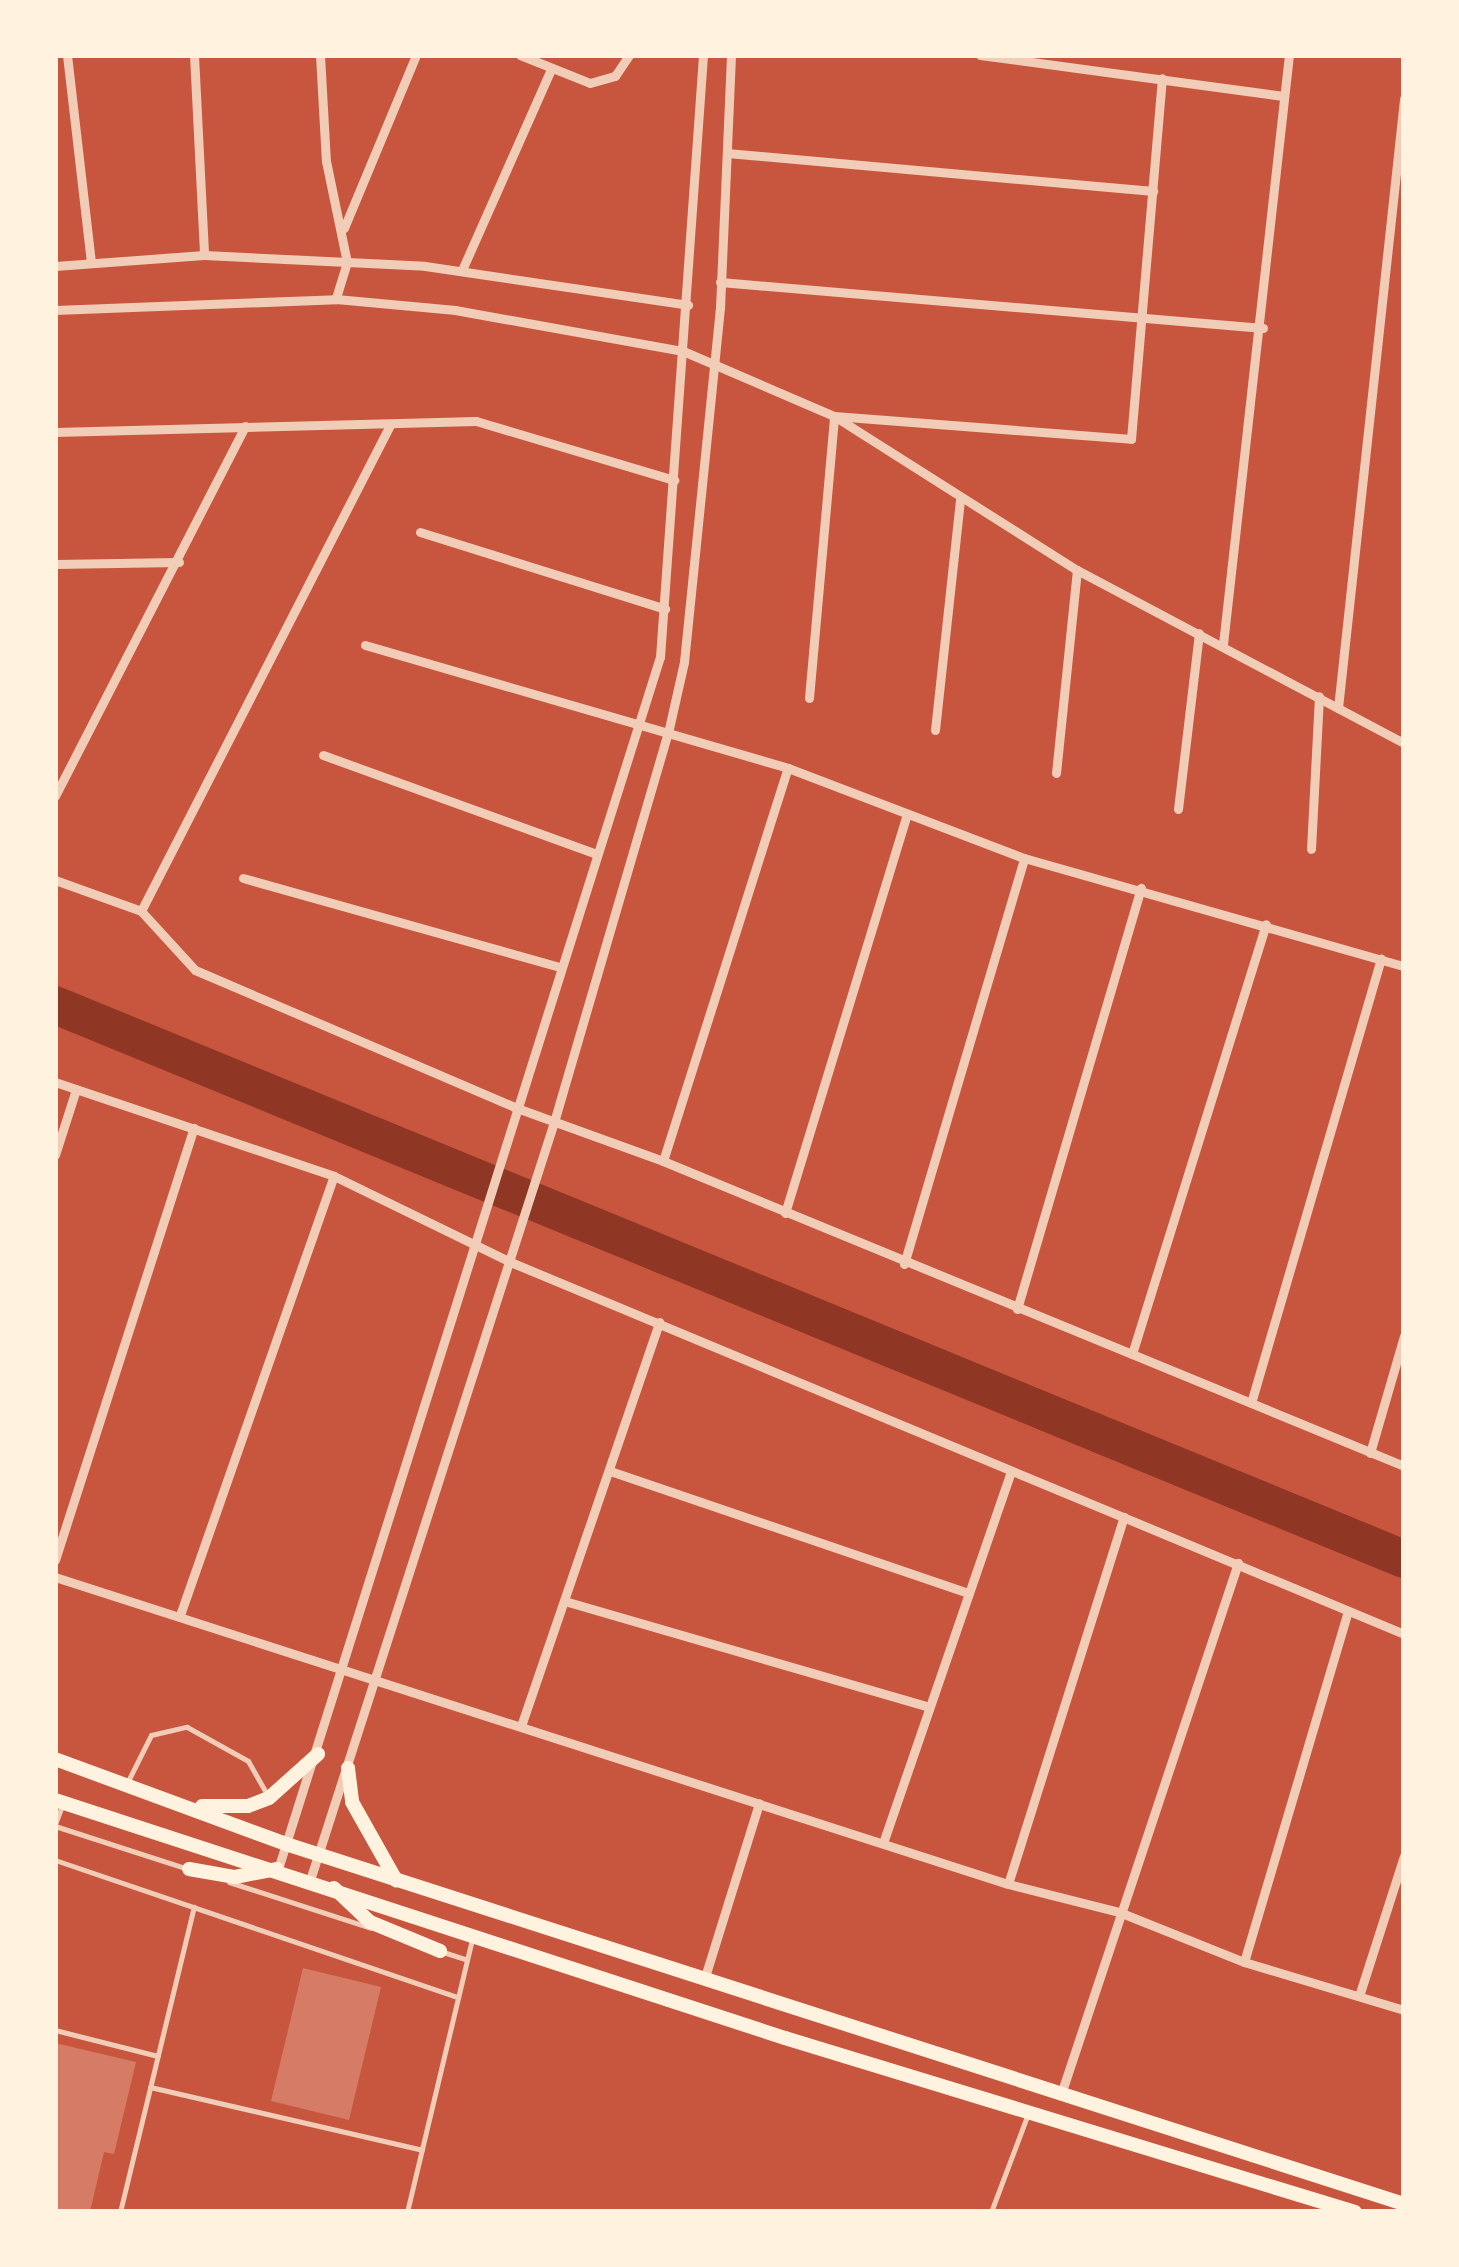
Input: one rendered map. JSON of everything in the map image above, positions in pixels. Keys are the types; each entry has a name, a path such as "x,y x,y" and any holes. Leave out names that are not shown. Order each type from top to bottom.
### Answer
{"main road":[{"path":"194,1806 248,1806 270,1798 318,1754"},
{"path":"55,1759 194,1806 286,1844 1404,2204"},
{"path":"348,1768 352,1802 396,1880"},
{"path":"59,1801 334,1887 472,1938 1351,2211 1354,2188"},
{"path":"190,1869 235,1877 278,1869"},
{"path":"334,1887 370,1922 440,1951"}],"street":[{"path":"67,55 91,261"},
{"path":"194,55 204,255"},
{"path":"320,55 326,161 344,228 347,262 336,299"},
{"path":"344,228 416,55"},
{"path":"520,55 551,69 602,82 629,55"},
{"path":"278,1869 318,1754 338,1667 477,1240 514,1107 642,726 665,608 703,55"},
{"path":"310,1880 316,1853 380,1678 549,1140 668,733 684,662 714,362 731,55"},
{"path":"980,55 1284,96"},
{"path":"1224,644 1263,328 1289,55"},
{"path":"462,270 551,69"},
{"path":"834,416 1132,440 1162,78"},
{"path":"1338,708 1404,99"},
{"path":"727,153 1152,191"},
{"path":"55,266 204,255 347,262 462,270 688,306"},
{"path":"720,282 1263,328"},
{"path":"55,310 336,299 454,310 684,350 834,416 960,500 1078,570 1224,644 1404,743"},
{"path":"808,698 834,416"},
{"path":"55,432 476,421 674,480"},
{"path":"141,911 390,425"},
{"path":"55,796 179,562 245,426"},
{"path":"935,730 960,500"},
{"path":"420,532 665,608"},
{"path":"55,564 179,562"},
{"path":"1056,774 1078,570"},
{"path":"1178,809 1200,633"},
{"path":"365,645 788,768 906,818 1024,858 1141,888 1404,966"},
{"path":"1311,849 1319,696"},
{"path":"324,755 597,854"},
{"path":"663,1161 788,768"},
{"path":"785,1213 906,818"},
{"path":"904,1264 1024,858"},
{"path":"244,878 559,967"},
{"path":"55,880 141,911 195,970 514,1107 663,1161 904,1264 1404,1466"},
{"path":"1017,1309 1141,888"},
{"path":"1132,1354 1266,924"},
{"path":"1251,1403 1381,959"},
{"path":"55,1082 334,1176 659,1322 1404,1634"},
{"path":"55,1156 76,1089"},
{"path":"55,1560 194,1128"},
{"path":"180,1615 334,1176"},
{"path":"521,1726 613,1472 659,1322"},
{"path":"1370,1453 1404,1336"},
{"path":"883,1843 1011,1471"},
{"path":"613,1472 969,1592"},
{"path":"1008,1884 1124,1517"},
{"path":"1061,2094 1238,1563"},
{"path":"55,1577 380,1678 1008,1884 1119,1912 1244,1962 1404,2010"},
{"path":"568,1602 929,1707"},
{"path":"1244,1962 1348,1611"},
{"path":"704,1980 759,1804"},
{"path":"1359,1996 1401,1877 1404,1856"}],"lane":[{"path":"126,1784 151,1735 187,1726 248,1761 270,1798"},
{"path":"59,1801 55,1825 467,1960"},
{"path":"55,1860 458,1997"},
{"path":"120,2212 194,1907"},
{"path":"407,2212 472,1938"},
{"path":"55,2030 158,2056"},
{"path":"150,2087 422,2150"},
{"path":"991,2212 1029,2110"}],"building":[{"path":"303,1968 381,1987 349,2120 271,2101"},
{"path":"55,2043 136,2062 114,2154 104,2152 90,2212 55,2212"}],"waterway":[{"path":"55,1005 1404,1559"}]}
